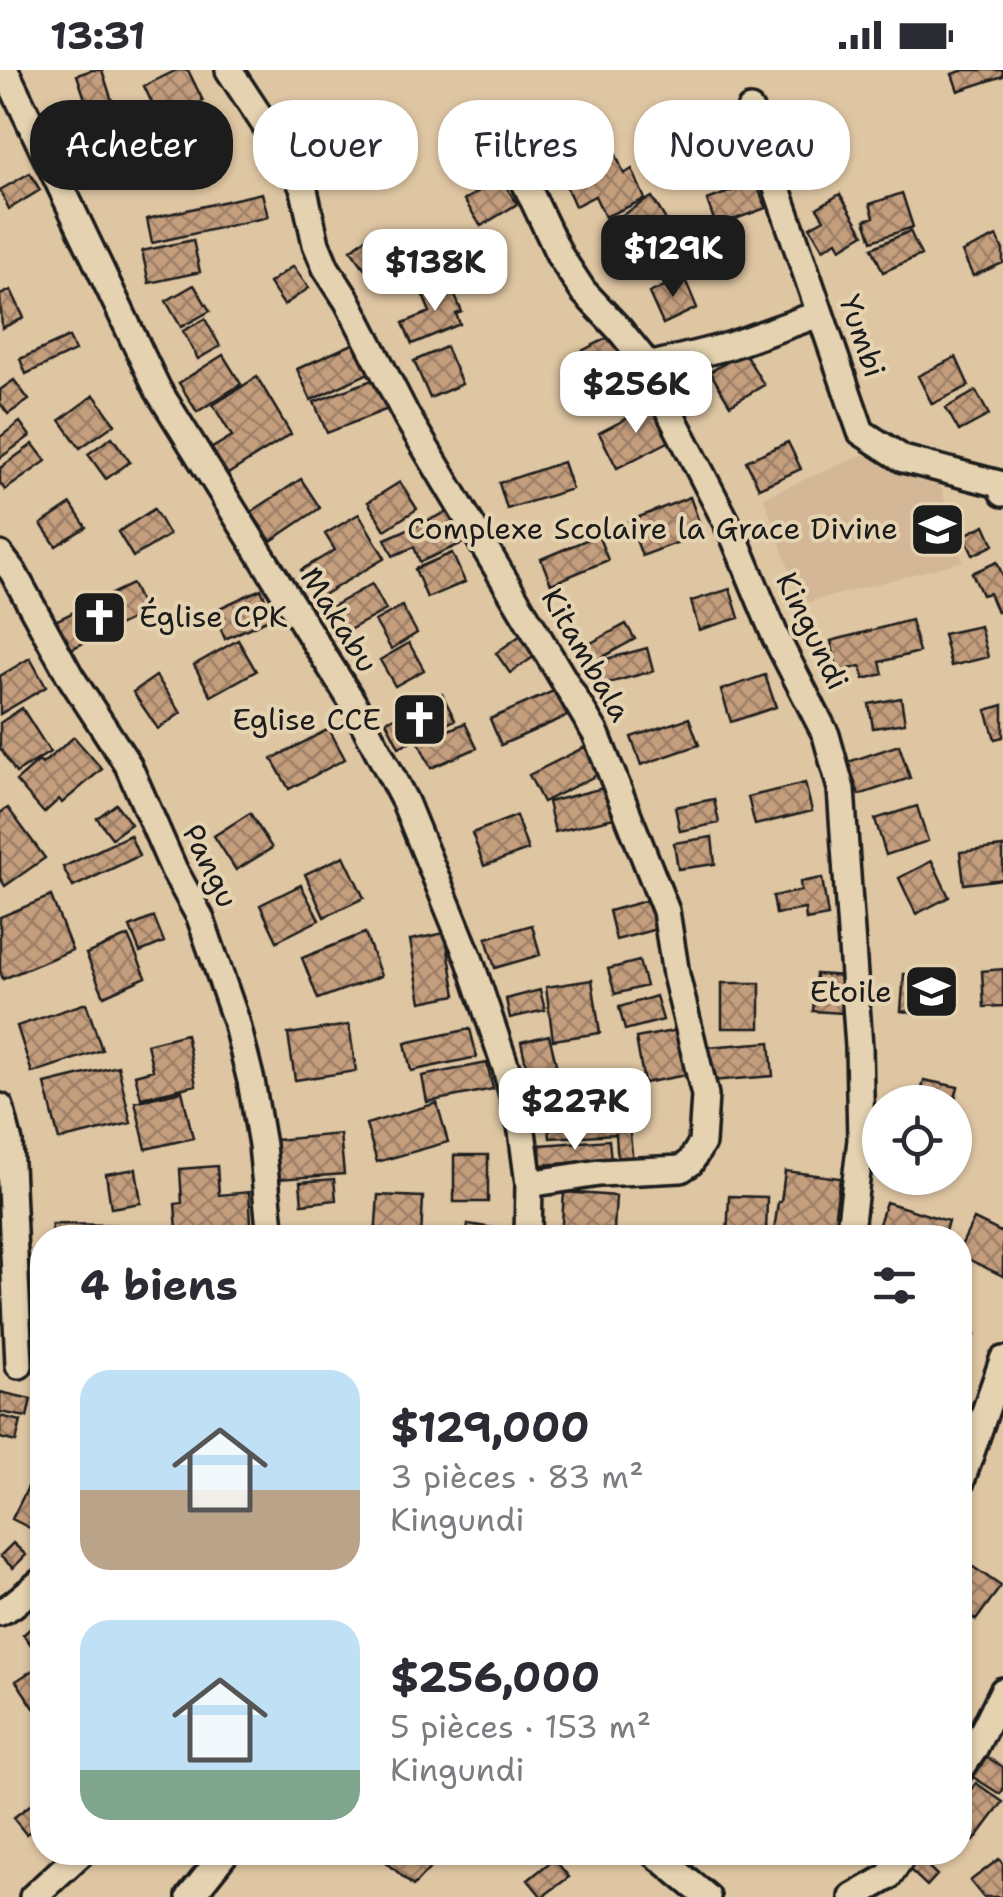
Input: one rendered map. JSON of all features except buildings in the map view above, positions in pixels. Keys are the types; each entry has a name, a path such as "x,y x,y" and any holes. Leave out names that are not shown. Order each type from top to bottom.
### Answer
{"street":[{"name":"Makabu","path":"4,70 158,390 353,703 405,802 470,961 506,1068 522,1131 529,1184 528,1225"},
{"name":"Kitambala","path":"229,70 295,170 326,268 348,302 407,418 596,734 666,911 676,974 705,1096 702,1142 690,1163 681,1169 599,1174 529,1184"},
{"name":"Kingundi","path":"528,190 560,256 583,292 650,366 734,537 776,638 826,735 841,789 858,1029 861,1140 851,1225"},
{"name":"Yumbi","path":"777,190 862,432 903,459 999,484 1003,493"},
{"path":"650,366 728,346 819,314"},
{"name":"Pangu","path":"0,555 70,676 128,765 174,870 200,917 236,1021 251,1081 270,1225"},
{"path":"0,1107 9,1142 19,1365"},
{"path":"972,1449 1003,1360"},
{"path":"0,1612 30,1591"},
{"path":"972,1751 1003,1691"},
{"path":"33,1897 68,1865"},
{"path":"190,1897 216,1865"},
{"path":"669,1865 707,1897"},
{"path":"854,1897 888,1877 896,1865"}],"shaded area":[{"path":"872,451 938,477 963,561 801,604 764,497"}],"place":[{"name":"Complexe Scolaire la Grace Divine","path":"937,529"},
{"name":"Église CPK","path":"100,617"},
{"name":"Eglise CCE","path":"420,720"},
{"name":"Etoile","path":"931,992"}]}
